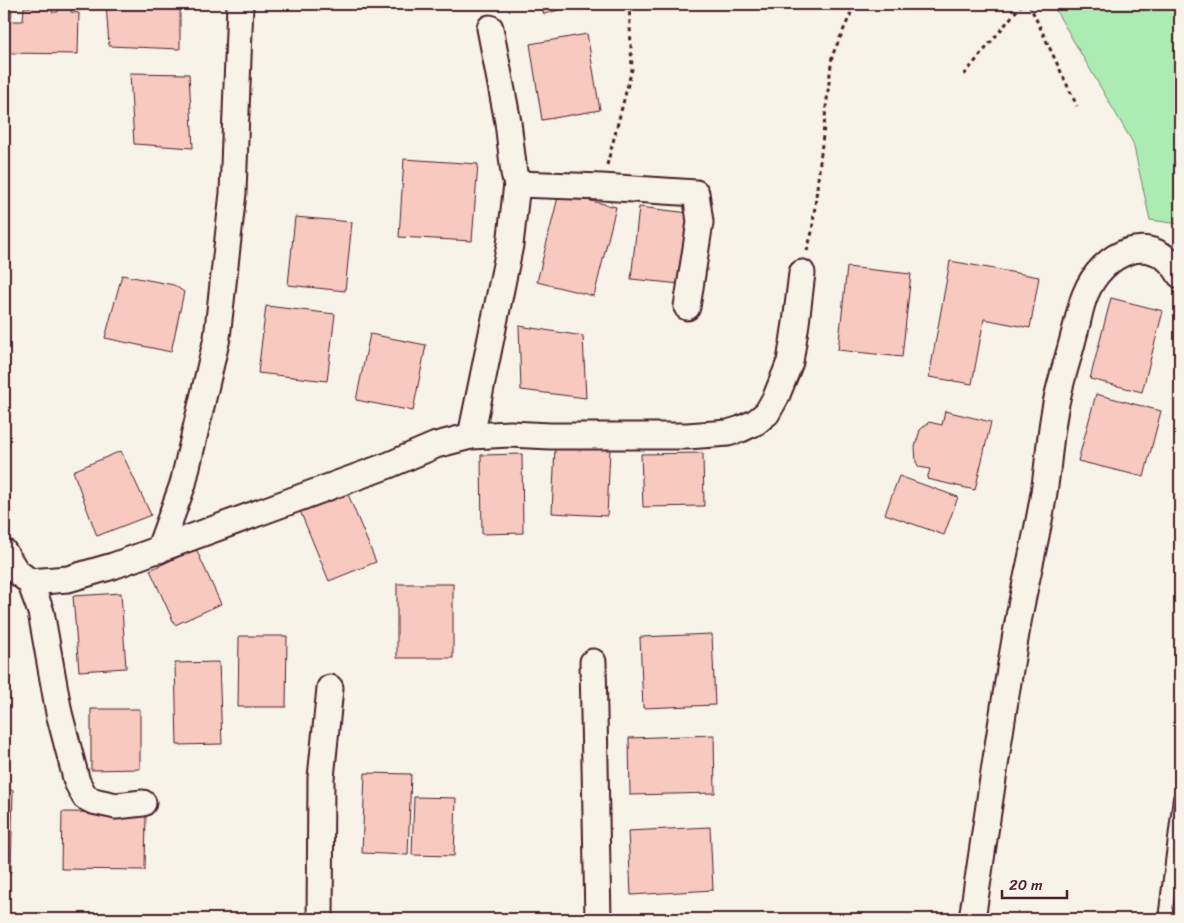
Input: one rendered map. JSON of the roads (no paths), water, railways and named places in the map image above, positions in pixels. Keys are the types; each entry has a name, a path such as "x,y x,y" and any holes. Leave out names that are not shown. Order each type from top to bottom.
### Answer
{"street":[{"path":"159,550 183,484 217,338 233,193 240,4"},
{"path":"471,436 510,245 518,184 514,173 508,122 490,28"},
{"path":"518,184 602,187 696,194 700,222 687,306"},
{"path":"972,919 1017,626 1042,503 1055,408 1085,294 1108,261 1115,256 1130,251 1151,251 1160,254 1170,260 1180,275"},
{"path":"30,582 68,579 113,566 389,465 436,445 471,436 510,434 550,436 687,436 728,433 756,422 767,413 776,397 790,362 802,273"},
{"path":"4,552 16,570 30,582 41,612 59,714 77,782 85,796 93,801 116,806 143,803"},
{"path":"593,662 598,919"},
{"path":"320,919 322,778 330,688"}],"lane":[{"path":"1165,919 1180,798"}]}
